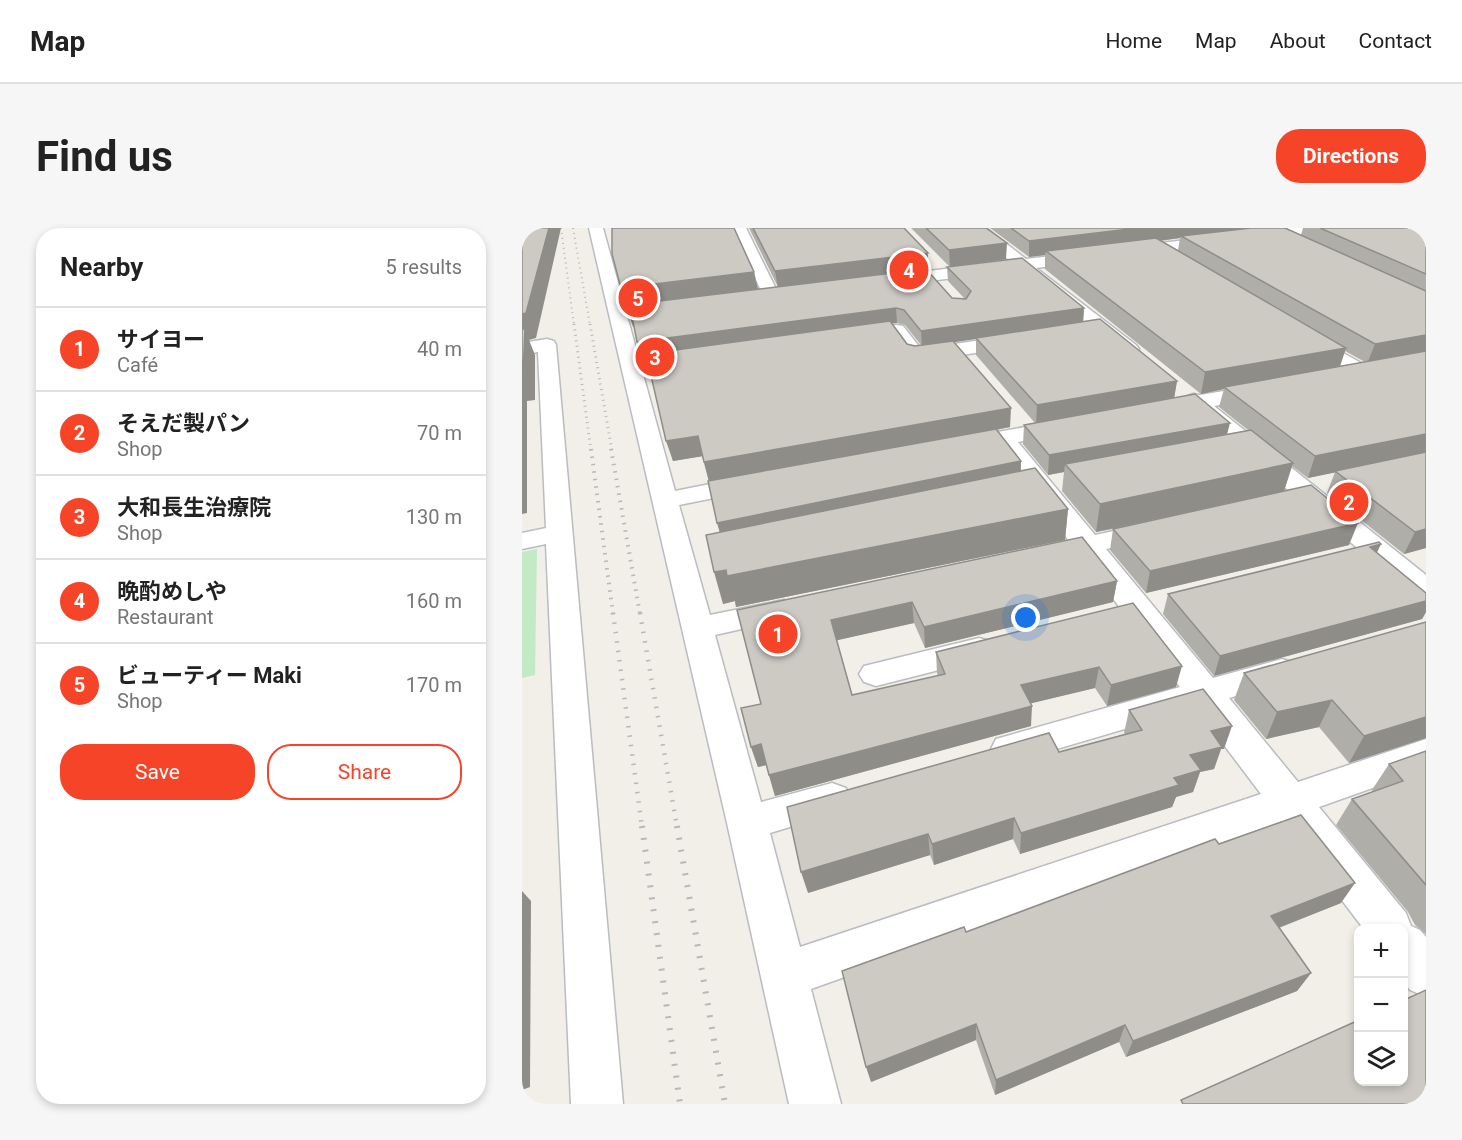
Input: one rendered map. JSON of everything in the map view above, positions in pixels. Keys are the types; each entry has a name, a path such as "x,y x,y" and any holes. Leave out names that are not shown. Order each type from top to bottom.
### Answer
{"street":[{"path":"596,228 642,365 666,500 693,560 698,628 815,1104"},
{"path":"739,228 771,295"},
{"path":"977,228 1025,264 1092,329 1149,365"},
{"path":"1187,228 1213,241"},
{"path":"874,283 1213,241 1270,231 1322,228"},
{"path":"1270,231 1308,249"},
{"path":"1128,239 1175,260"},
{"path":"839,338 897,330 916,356 1036,337"},
{"path":"1294,331 1373,370 1330,378"},
{"path":"522,349 547,345 597,1104"},
{"path":"958,349 972,366"},
{"path":"1143,412 1286,386"},
{"path":"1177,388 1426,590"},
{"path":"934,450 1016,429 1086,423"},
{"path":"1016,429 1041,486 1387,924"},
{"path":"1214,453 1249,446"},
{"path":"666,500 773,480"},
{"path":"1275,503 1336,482"},
{"path":"1019,560 1181,524"},
{"path":"522,541 559,533"},
{"path":"1341,558 1375,549"},
{"path":"1104,617 1172,600"},
{"path":"698,628 813,604"},
{"path":"876,674 1001,643"},
{"path":"976,758 1315,662"},
{"path":"783,976 1426,754"},
{"path":"747,823 861,790"},
{"path":"1408,950 1426,974"}],"green space":[{"path":"537,549 535,675 522,678 522,552"}],"building":[{"path":"522,228 549,228 526,313 522,314"},
{"path":"612,228 734,228 754,272 621,288 612,254"},
{"path":"753,228 904,228 928,253 775,271"},
{"path":"926,228 986,228 1007,243 949,250"},
{"path":"1011,228 1138,228 1029,241"},
{"path":"1251,228 1285,228 1426,291 1426,335 1375,344 1181,236"},
{"path":"1320,228 1426,228 1426,274"},
{"path":"1156,238 1346,348 1205,372 1046,251"},
{"path":"1022,258 1084,308 921,331 904,310 896,308 637,342 631,311 628,312 626,305 926,269 952,298 966,299 971,291 947,267"},
{"path":"1100,319 1177,381 1037,405 976,338"},
{"path":"890,321 907,344 915,346 953,341 1011,408 704,462 698,436 666,441 646,354"},
{"path":"522,329 525,329 523,373 522,373"},
{"path":"1426,351 1426,434 1315,456 1224,387"},
{"path":"1195,394 1230,423 1049,455 1024,425"},
{"path":"996,429 1021,461 717,523 708,481"},
{"path":"1251,430 1293,463 1100,504 1065,464"},
{"path":"1426,452 1426,529 1415,532 1335,471"},
{"path":"1035,468 1068,509 727,576 726,570 714,572 706,535"},
{"path":"1311,485 1358,523 1150,571 1113,529"},
{"path":"1082,537 1117,581 924,627 912,602 831,620 852,695 945,674 936,652 1133,603 1182,666 1111,685 1099,667 1021,685 1032,706 769,775 761,744 751,747 741,708 761,704 737,610"},
{"path":"1379,542 1381,544 1370,547 1426,593 1426,601 1220,656 1168,594"},
{"path":"1426,622 1426,717 1364,736 1332,700 1277,712 1244,673"},
{"path":"1203,689 1232,726 1211,731 1222,747 1190,755 1201,770 1174,778 1179,785 1021,833 1014,818 932,844 928,834 801,872 787,807 1049,733 1059,752 1142,730 1129,710"},
{"path":"1426,751 1426,885 1352,799 1403,781 1389,764"},
{"path":"1301,815 1355,883 1271,916 1311,973 1133,1041 1125,1025 996,1080 976,1024 866,1067 842,971 964,927 966,932 1215,839 1219,844"},
{"path":"1426,990 1426,1102 1422,1104 1183,1104 1181,1100 1354,1022 1354,1086 1408,1086 1408,998"}],"railway":[{"path":"561,228 574,325"},
{"path":"573,228 590,325"},
{"path":"574,324 591,451"},
{"path":"590,324 612,451"},
{"path":"591,449 613,614"},
{"path":"611,449 640,614"},
{"path":"613,613 642,827"},
{"path":"640,613 677,827"},
{"path":"642,826 680,1104"},
{"path":"677,826 725,1104"}],"place":[{"name":"晩酌めしや","path":"909,270"},
{"name":"ビューティー Maki","path":"638,298"},
{"name":"大和長生治療院","path":"655,357"},
{"name":"そえだ製パン","path":"1349,502"},
{"name":"サイヨー","path":"778,634"}]}
